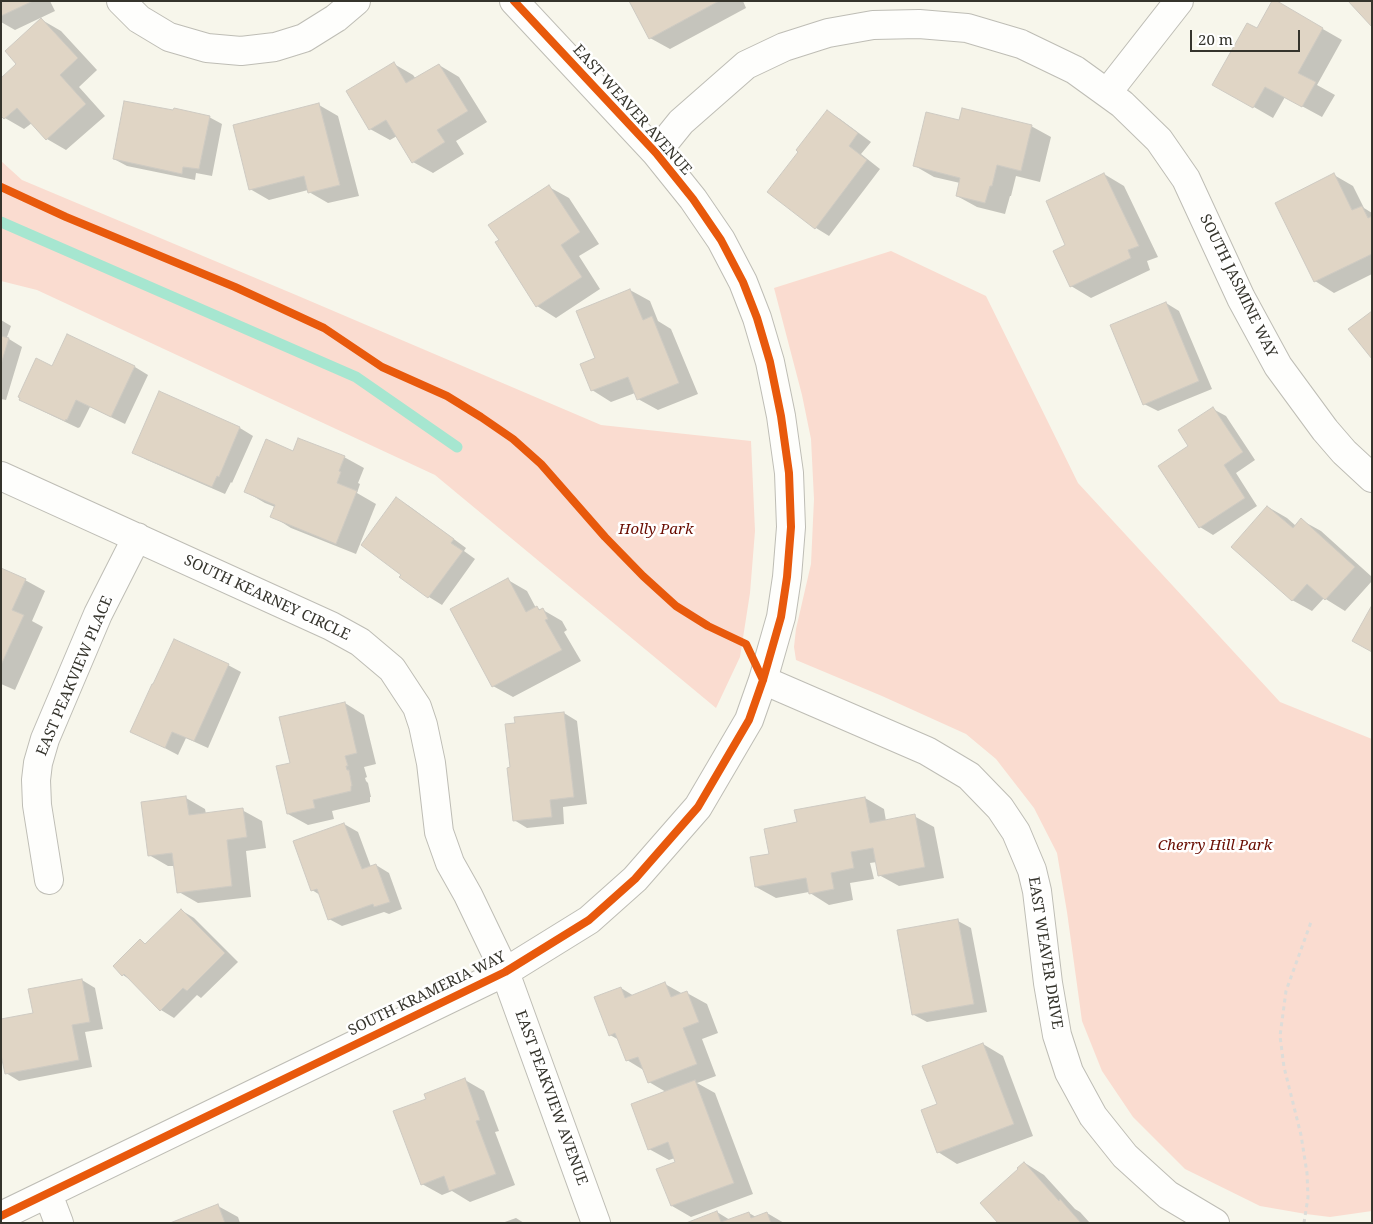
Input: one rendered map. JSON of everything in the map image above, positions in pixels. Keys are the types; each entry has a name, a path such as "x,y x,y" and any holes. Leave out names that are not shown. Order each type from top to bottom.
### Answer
{"street":[{"path":"121,1 139,19 169,38 207,48 241,51 275,47 304,38 336,18 356,1"},
{"name":"EAST WEAVER AVENUE","path":"514,1 656,153 692,199 726,248 743,282 757,318 770,362 781,416 789,473 791,527 787,577 781,617 763,680"},
{"path":"1107,93 1179,1"},
{"name":"SOUTH JASMINE WAY","path":"656,153 681,122 746,66 784,47 828,33 873,25 919,24 967,28 1021,44 1075,70 1122,104 1159,140 1186,179 1241,298 1278,366 1325,430 1344,452 1372,478"},
{"name":"SOUTH KEARNEY CIRCLE","path":"1,476 332,626 360,642 392,669 417,708 423,725 431,763 439,832 450,863 505,972"},
{"name":"EAST PEAKVIEW PLACE","path":"49,880 37,805 36,780 38,763 46,739 98,614 137,537"},
{"name":"SOUTH KRAMERIA WAY","path":"1,1216 505,972 589,920 635,879 698,807 749,720 763,680"},
{"name":"EAST WEAVER DRIVE","path":"763,680 927,751 969,776 1000,808 1016,832 1032,870 1037,892 1048,983 1057,1035 1070,1072 1093,1116 1124,1156 1168,1195 1215,1223"},
{"name":"EAST PEAKVIEW AVENUE","path":"505,972 596,1223"},
{"path":"48,1194 59,1223"}],"path":[{"path":"1304,1223 1308,1197 1307,1173 1301,1135 1284,1067 1280,1036 1286,991 1311,922"}],"green space":[{"name":"Holly Park","path":"1,161 22,180 601,425 751,441 755,531 750,593 740,657 716,708 435,475 37,290 1,281"},
{"name":"Cherry Hill Park","path":"891,251 986,296 1078,483 1280,702 1372,739 1372,1211 1330,1217 1260,1206 1185,1169 1133,1117 1102,1071 1082,1021 1057,853 1034,808 996,759 966,734 796,660 794,647 796,629 811,564 814,499 811,439 802,395 774,288"}],"building":[{"path":"1,1 33,1 1,16"},
{"path":"629,1 719,1 649,39"},
{"path":"1272,1 1277,1 1323,28 1298,73 1316,82 1302,107 1265,87 1253,108 1212,85 1247,23 1257,28"},
{"path":"1348,1 1372,1 1372,27"},
{"path":"41,18 78,58 60,75 86,104 46,140 17,108 4,119 1,116 1,78 16,64 5,51"},
{"path":"394,62 406,83 439,64 468,111 437,130 445,142 412,163 386,120 369,130 346,91"},
{"path":"124,101 173,110 174,108 210,116 199,169 183,167 182,174 113,159"},
{"path":"319,103 340,185 308,193 304,176 249,190 233,125"},
{"path":"962,108 1032,125 1021,171 997,165 992,186 990,186 985,203 956,196 960,178 913,166 926,112 959,120"},
{"path":"827,110 858,133 849,146 867,160 815,229 767,192"},
{"path":"1104,173 1139,246 1128,250 1131,258 1070,287 1053,251 1065,245 1046,201"},
{"path":"1334,173 1352,210 1362,206 1368,218 1372,216 1372,254 1314,282 1275,203"},
{"path":"549,185 580,232 561,245 582,277 536,307 495,242 499,240 488,225"},
{"path":"630,289 643,320 652,316 679,383 637,400 628,377 591,391 580,364 595,358 576,311"},
{"path":"1166,302 1199,381 1143,405 1110,325"},
{"path":"1372,311 1372,359 1348,329"},
{"path":"67,334 135,366 111,417 76,400 65,421 19,400 20,398 18,397 36,358 52,366"},
{"path":"1,336 9,338 1,364"},
{"path":"159,391 240,427 219,477 217,476 212,487 132,453"},
{"path":"1213,407 1243,452 1224,465 1245,498 1199,528 1158,466 1188,446 1178,430"},
{"path":"298,438 345,456 337,483 357,491 336,544 270,517 275,505 244,492 266,439 293,451"},
{"path":"396,497 454,539 451,543 463,551 428,598 399,577 401,575 361,545"},
{"path":"1267,506 1293,528 1301,518 1355,567 1325,600 1307,584 1292,601 1231,547"},
{"path":"1,568 26,579 12,610 24,615 1,665"},
{"path":"508,578 526,612 537,606 539,610 543,608 548,619 545,620 562,650 492,687 450,609"},
{"path":"1372,605 1372,652 1352,641"},
{"path":"174,639 229,664 194,741 172,732 165,748 130,732"},
{"path":"345,702 357,753 345,756 352,786 351,791 313,800 315,808 287,814 276,766 290,763 279,717"},
{"path":"564,712 574,797 550,800 552,817 513,821 507,768 510,767 505,724 515,723 514,717"},
{"path":"186,796 189,815 243,808 247,837 227,840 232,886 177,893 172,853 148,856 141,802"},
{"path":"865,797 870,823 915,814 925,867 878,876 873,848 851,852 854,868 831,873 834,889 809,894 806,878 755,887 750,857 769,854 764,829 797,822 794,810"},
{"path":"344,823 362,869 376,864 390,902 374,907 373,904 328,920 317,889 311,891 293,841"},
{"path":"181,909 225,953 187,991 183,988 160,1011 124,974 122,976 113,966 140,939 145,944"},
{"path":"958,919 974,1004 912,1015 897,930"},
{"path":"82,979 90,1022 72,1025 79,1060 5,1074 1,1055 1,1019 33,1013 28,989"},
{"path":"665,982 671,997 687,991 699,1022 683,1028 697,1064 648,1083 638,1057 626,1061 615,1033 609,1036 594,997 621,987 625,998"},
{"path":"983,1043 1014,1124 937,1153 921,1110 937,1104 922,1066"},
{"path":"465,1078 480,1120 476,1121 496,1174 449,1191 444,1176 421,1185 393,1111 426,1099 424,1094"},
{"path":"695,1080 734,1183 671,1206 656,1169 675,1162 668,1142 648,1150 631,1104"},
{"path":"1024,1162 1081,1223 998,1223 980,1203"},
{"path":"218,1204 225,1223 170,1223"},
{"path":"717,1211 721,1222 749,1212 751,1218 767,1212 771,1223 686,1223"}],"waterway":[{"path":"1,222 356,377 457,447"}],"cycle path":[{"path":"1,1216 505,972 589,920 635,879 698,807 749,720 763,680 781,617 787,577 791,527 789,473 781,416 770,362 757,318 743,282 721,240 693,199 656,153 514,1"},
{"path":"1,187 66,217 235,287 324,328 382,367 447,396 481,417 513,439 541,464 605,537 676,606 708,626 746,644 763,680"}]}
